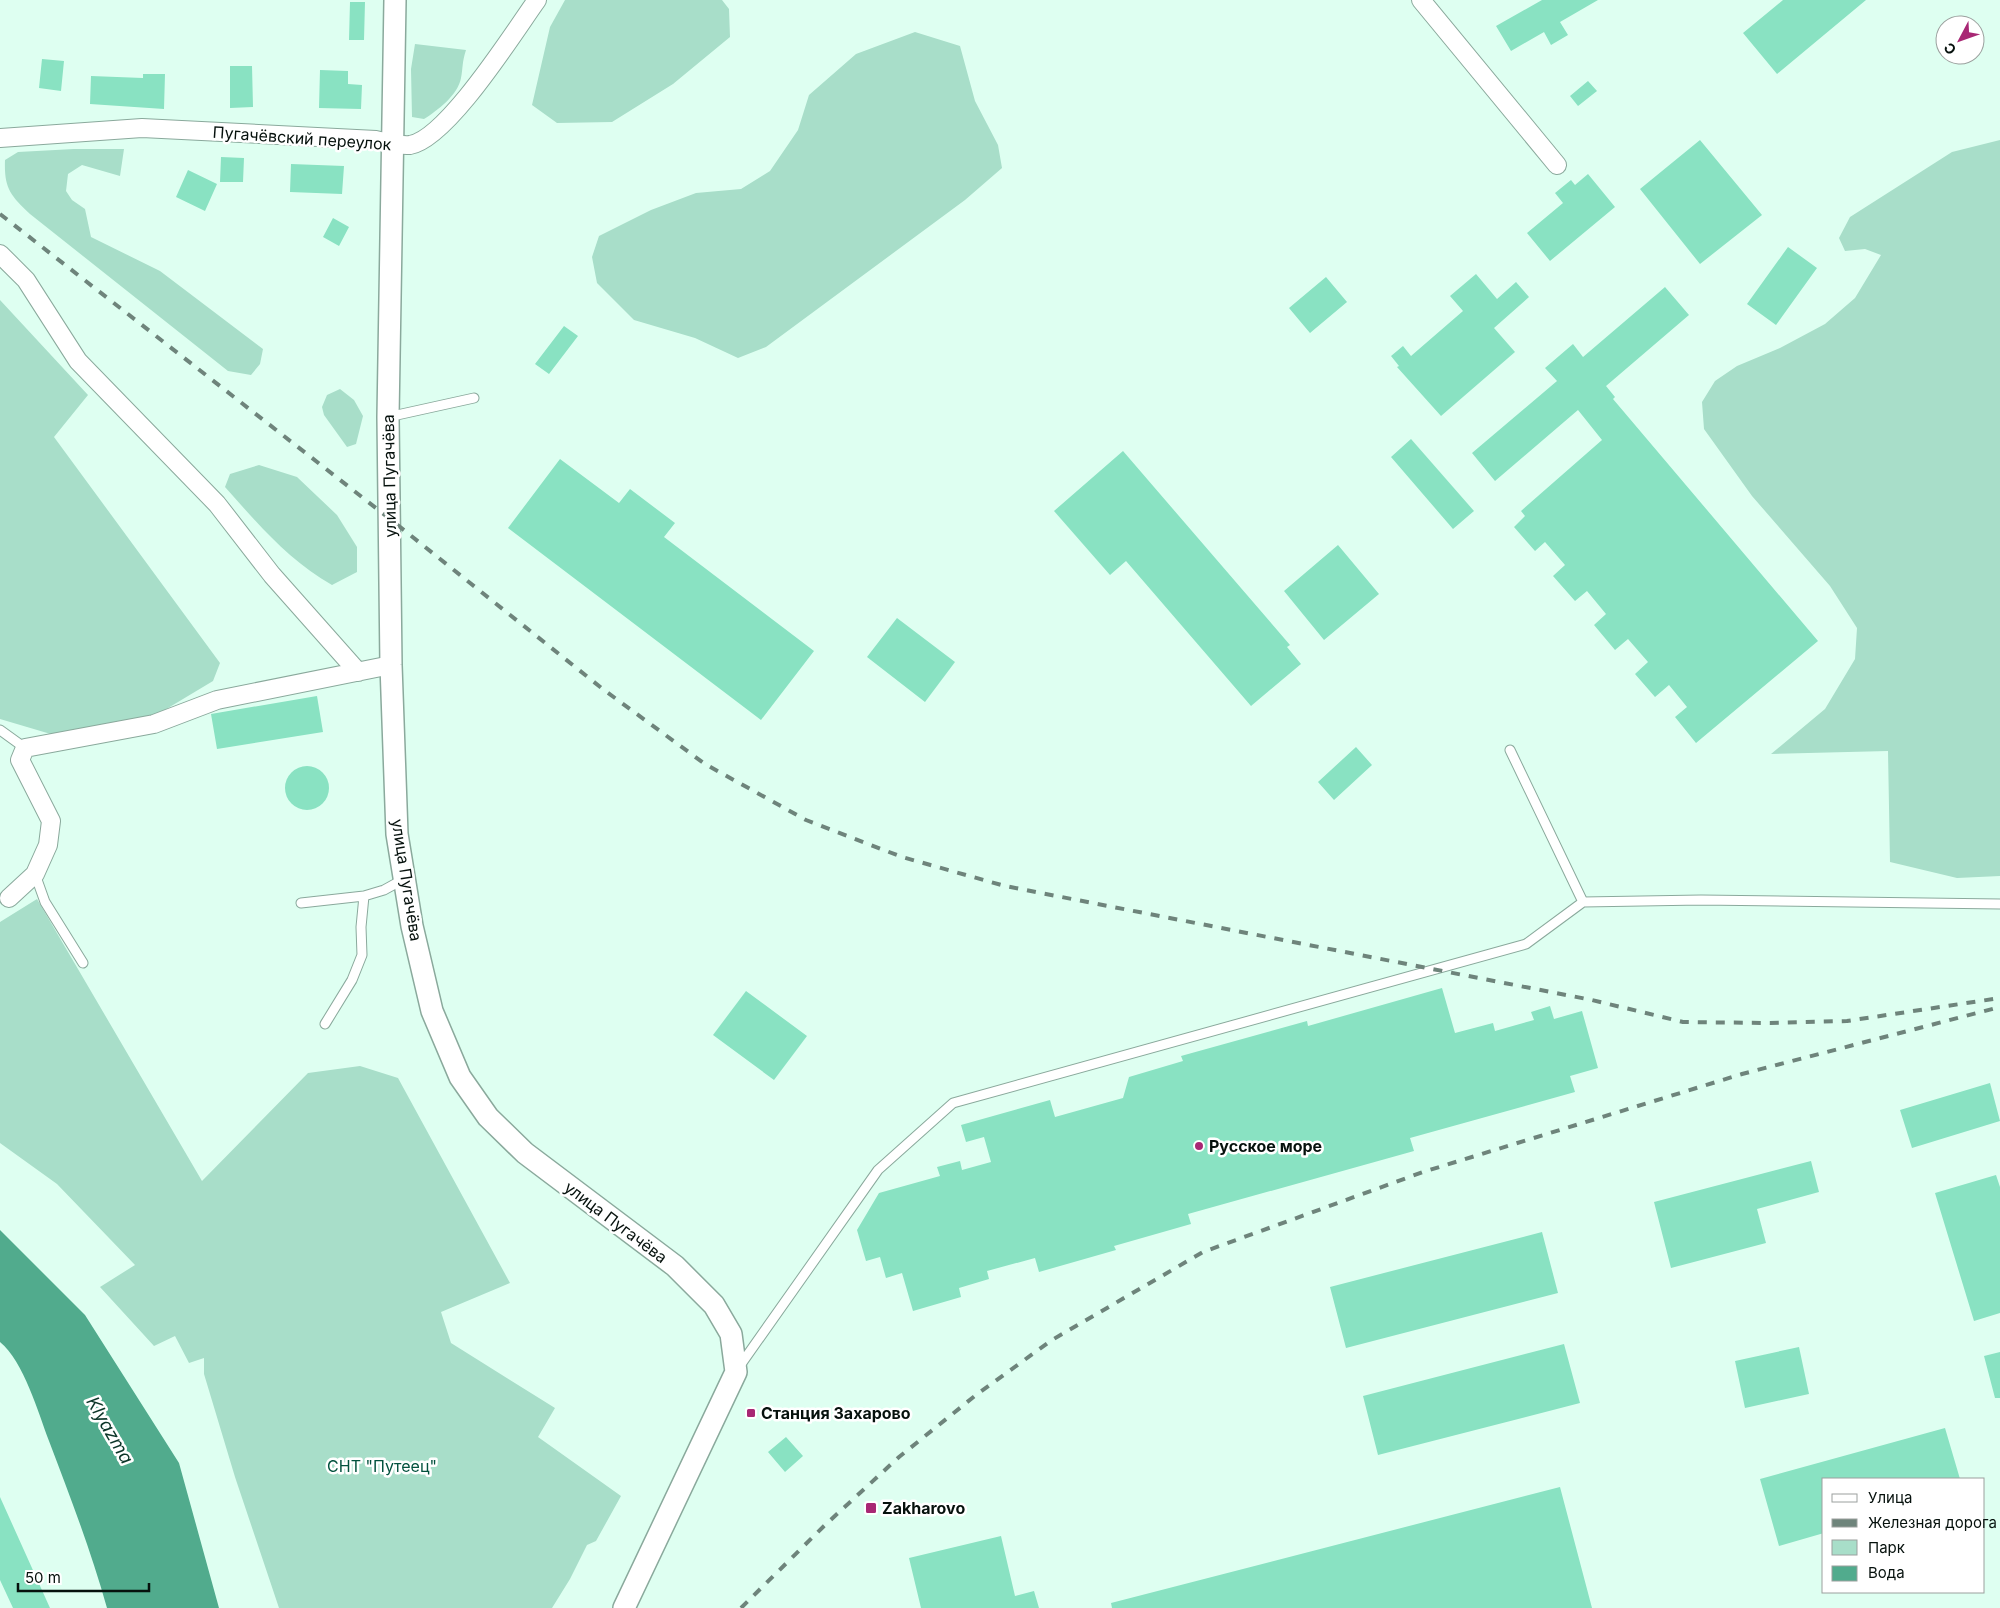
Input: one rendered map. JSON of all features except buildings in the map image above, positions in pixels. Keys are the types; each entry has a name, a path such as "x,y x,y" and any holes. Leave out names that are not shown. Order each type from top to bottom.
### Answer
{"street":[{"name":"улица Пугачёва","path":"395,0 388,417 391,665 397,834 412,926 432,1012 460,1077 488,1116 525,1153 675,1266 714,1305 730,1334 736,1372"},
{"name":"Пугачёвский переулок","path":"0,138 142,128 376,140 410,145 427,137 464,102 537,0"},
{"path":"1421,0 1557,165"},
{"path":"0,254 26,280 78,361 217,504 272,576 358,672"},
{"path":"9,898 35,874 48,845 51,821 20,760 25,748 154,724 217,700 391,665"},
{"path":"624,1608 643,1577 736,1372"}],"lane":[{"path":"388,417 474,398"},
{"path":"0,730 25,748"},
{"path":"1510,750 1583,902"},
{"path":"35,874 45,902 84,963"},
{"path":"301,903 364,896 389,888 404,879"},
{"path":"325,1024 352,980 362,956 361,927 364,896"},
{"path":"736,1372 878,1170 953,1103 1526,944 1583,902 1701,900 2000,904"}],"green space":[{"path":"565,0 722,0 729,9 730,37 673,84 612,122 557,123 532,105 550,27"},
{"path":"915,32 960,46 975,101 998,145 1002,168 965,200 766,347 738,358 695,338 634,320 597,283 592,257 599,236 651,210 696,193 741,189 770,171 798,130 809,95 856,54"},
{"path":"415,44 466,50 461,78 456,90 441,107 424,119 412,117 411,69"},
{"path":"2000,140 2000,876 1957,878 1890,862 1888,751 1771,754 1825,709 1855,659 1857,628 1830,586 1752,496 1704,429 1702,402 1715,381 1737,366 1780,348 1825,324 1855,298 1881,255 1865,249 1845,251 1839,238 1850,217 1952,152"},
{"path":"124,149 120,176 82,165 68,174 66,191 72,200 85,209 91,237 160,271 263,349 260,364 251,375 228,371 30,214 13,196 7,184 5,160 18,152"},
{"path":"0,300 88,395 54,437 220,663 213,681 158,714 54,735 0,719"},
{"path":"340,389 354,400 363,416 356,444 347,447 324,415 322,407 327,395"},
{"path":"259,465 297,477 337,515 357,547 357,572 332,585 316,575 275,541 225,487 230,474"},
{"name":"СНТ \"Путеец\"","path":"37,899 202,1181 308,1073 360,1066 398,1078 510,1283 441,1312 451,1343 555,1408 538,1437 621,1496 596,1541 587,1545 570,1579 552,1608 279,1608 235,1477 204,1374 204,1358 189,1363 175,1336 154,1346 100,1287 135,1265 57,1184 0,1143 0,922"}],"water":[{"name":"Klyazma","path":"0,1230 85,1315 179,1463 219,1608 107,1608 80,1524 29,1388 16,1362 0,1342"}],"railway":[{"path":"0,214 390,519 604,690 705,764 806,820 902,857 1005,886 1592,1000 1683,1022 1770,1023 1847,1021 2000,998"},
{"path":"741,1608 824,1526 899,1457 976,1395 1052,1340 1203,1252 1423,1172 1742,1074 2000,1007"}],"place":[{"name":"Русское море","path":"1199,1146"},
{"name":"Станция Захарово","path":"751,1413"},
{"name":"Zakharovo","path":"871,1508"}]}
